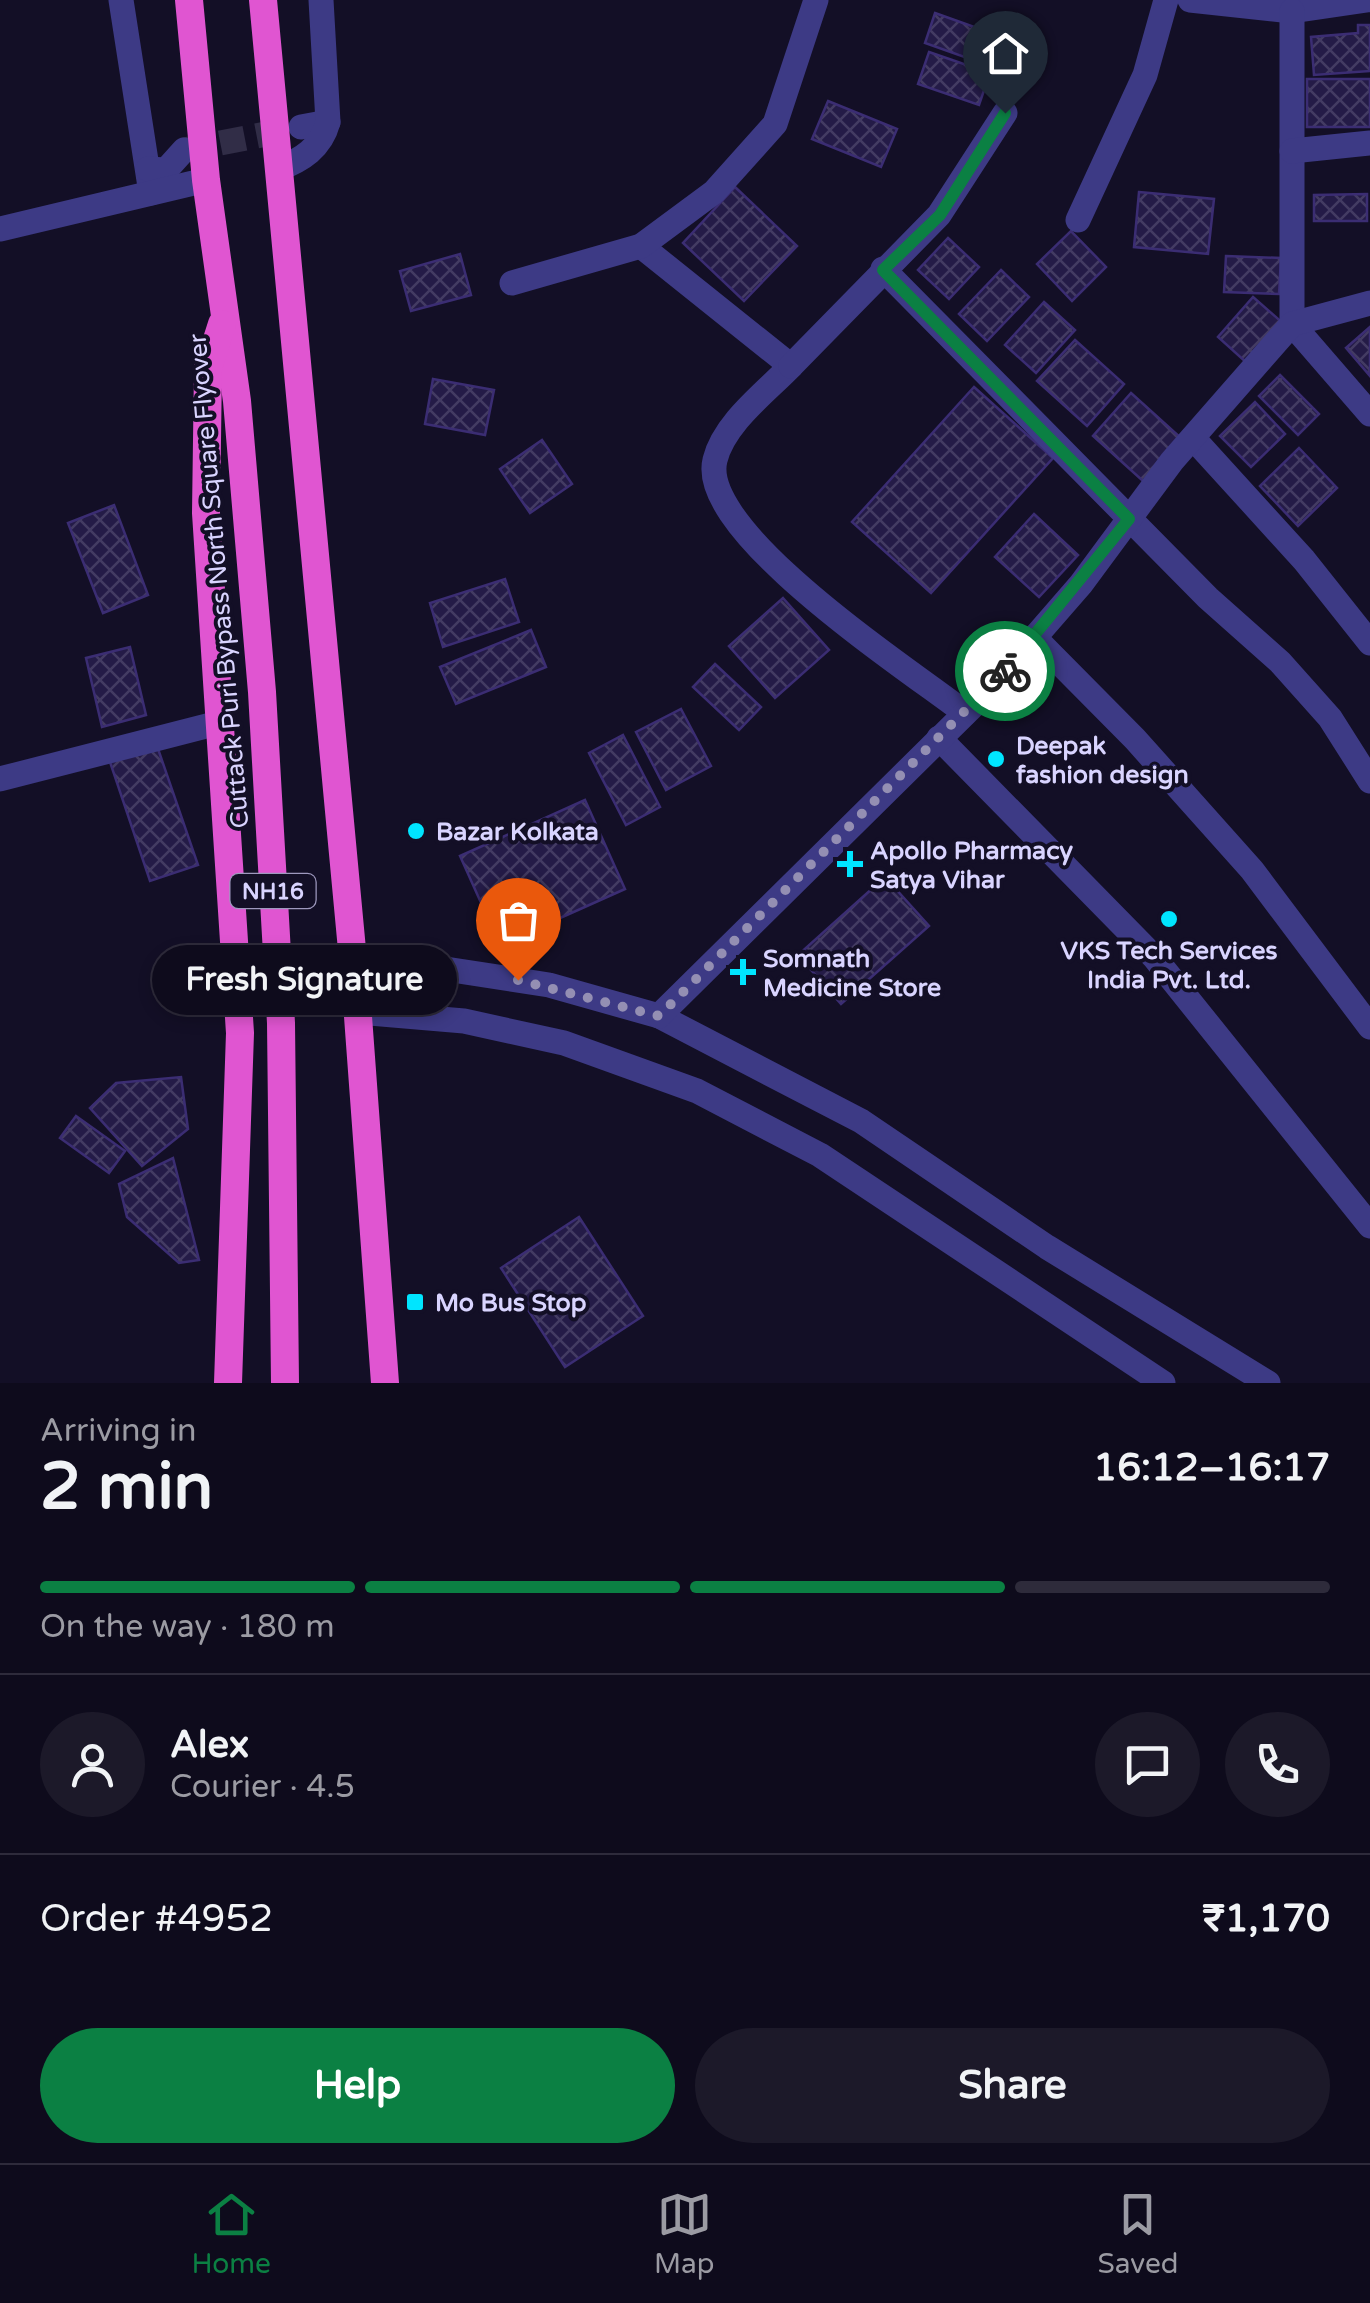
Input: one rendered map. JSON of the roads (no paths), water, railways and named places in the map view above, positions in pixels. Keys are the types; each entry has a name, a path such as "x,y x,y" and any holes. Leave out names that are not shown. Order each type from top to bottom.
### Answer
{"highway":[{"name":"NH16","path":"189,0 206,180 225,313"},
{"name":"NH16","path":"262,0 358,1008 385,1383"},
{"name":"Cuttack Puri Bypass North Square Flyover","path":"225,313 237,401 262,692 281,1023 284,1383"},
{"path":"225,313 208,368 206,514 240,1033 228,1383"}],"street":[{"path":"121,0 149,181"},
{"path":"278,169 309,154 325,135 328,122 321,0"},
{"path":"512,283 640,246 714,192 775,124 816,0"},
{"path":"1078,220 1145,75 1166,0"},
{"path":"1190,0 1292,11 1367,0"},
{"path":"1292,11 1292,324 1370,414"},
{"path":"965,713 770,562 724,507 713,475 715,458 731,430 940,215 1005,113"},
{"path":"301,127 328,122"},
{"path":"1292,151 1370,143"},
{"path":"0,228 149,181 166,170 184,150"},
{"path":"149,181 206,180"},
{"path":"640,246 791,366"},
{"path":"883,270 1129,519 1305,689 1370,781"},
{"path":"659,1016 965,713 1034,637 1193,438 1292,324 1370,304"},
{"path":"1193,438 1304,560 1370,643"},
{"path":"1034,637 1135,738 1252,870 1370,1027"},
{"path":"0,778 222,722"},
{"path":"939,738 1154,957 1370,1226"},
{"path":"354,970 426,966 531,982 659,1016 861,1120 1047,1247 1268,1383"},
{"path":"358,1008 464,1021 564,1043 697,1091 820,1155 1163,1383"}],"tunnel":[{"path":"184,150 292,129"}],"place":[{"name":"Deepak fashion design","path":"996,759"},
{"name":"Bazar Kolkata","path":"416,831"},
{"name":"Apollo Pharmacy Satya Vihar","path":"850,864"},
{"name":"VKS Tech Services India Pvt. Ltd.","path":"1169,919"},
{"name":"Somnath Medicine Store","path":"743,972"},
{"name":"Fresh Signature","path":"518,980"},
{"name":"Mo Bus Stop","path":"415,1302"}]}
